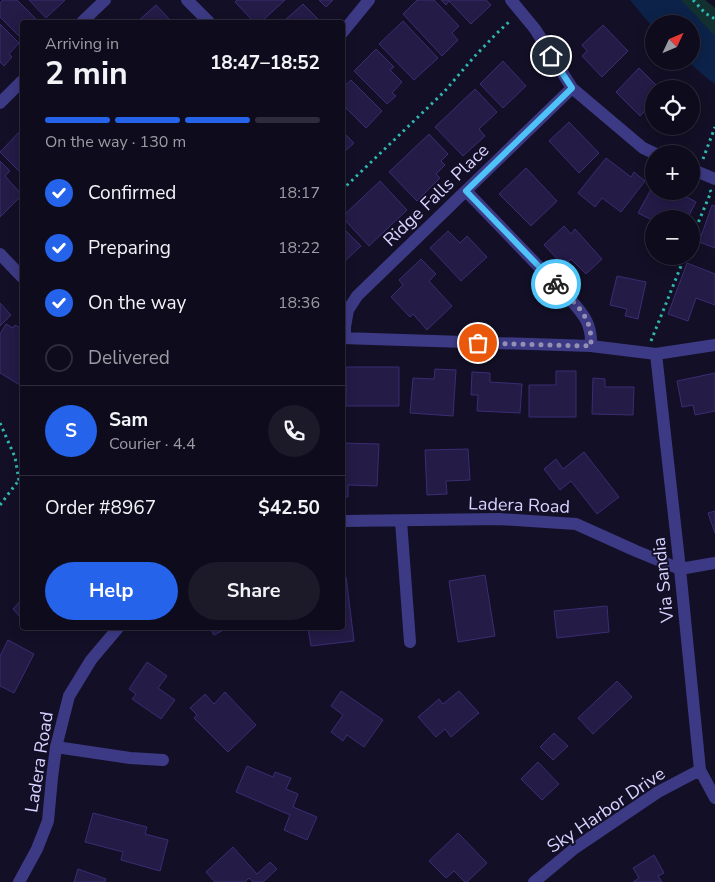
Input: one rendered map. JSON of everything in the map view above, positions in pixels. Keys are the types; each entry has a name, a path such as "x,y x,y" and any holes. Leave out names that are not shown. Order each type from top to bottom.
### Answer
{"street":[{"path":"84,20 105,0"},
{"path":"187,0 206,20"},
{"path":"345,29 369,0"},
{"path":"511,0 535,29 572,88 645,149"},
{"path":"0,103 20,83"},
{"name":"Ridge Falls Place","path":"345,332 348,310 357,296 572,88"},
{"path":"700,173 715,179"},
{"path":"466,191 584,316 589,326 591,346"},
{"path":"0,254 20,275"},
{"path":"345,338 591,346 651,354 715,345"},
{"name":"Via Sandia","path":"651,354 680,569 700,770 715,798"},
{"name":"Ladera Road","path":"345,522 499,519 576,524 680,569"},
{"path":"401,521 410,642"},
{"path":"680,569 715,563"},
{"name":"Ladera Road","path":"19,882 37,849 48,821 56,747 68,696 91,660 116,630"},
{"path":"56,747 130,758 163,760"},
{"name":"Sky Harbor Drive","path":"534,882 575,848 658,792 700,770"}],"path":[{"path":"693,0 705,13 715,19"},
{"path":"345,187 444,92 496,34 521,12"},
{"path":"651,354 682,265"},
{"path":"0,423 15,457 19,481 0,505"}],"green space":[{"path":"654,0 705,0 715,8 715,51 700,34 700,15 677,15"}],"water":[{"path":"630,0 681,0 695,15 645,15 645,18"},
{"path":"700,20 715,36 715,84 698,70 700,70"}],"building":[{"path":"3,0 17,0 37,20 20,20 20,37 0,17 0,3"},
{"path":"29,0 65,0 46,18"},
{"path":"237,0 285,0 263,20 252,20 235,2"},
{"path":"319,0 333,0 326,7"},
{"path":"417,0 434,0 459,26 452,33 458,40 442,56 403,14"},
{"path":"441,0 486,0 491,5 471,24 449,1 446,5"},
{"path":"303,4 319,20 285,20"},
{"path":"156,5 170,20 139,20"},
{"path":"403,21 438,58 414,80 379,44"},
{"path":"0,24 19,43 9,54 12,57 4,66 0,62"},
{"path":"603,25 628,51 602,77 582,56 587,51 582,45"},
{"path":"376,49 394,67 390,70 402,82 392,93 396,96 387,104 354,71"},
{"path":"503,61 526,86 503,108 480,84"},
{"path":"639,68 651,80 645,80 645,111 640,116 616,92"},
{"path":"351,80 382,111 366,128 345,107 345,85"},
{"path":"475,89 497,112 479,129 485,136 463,156 435,127"},
{"path":"569,122 599,153 579,173 549,141"},
{"path":"20,131 20,172 0,152"},
{"path":"345,134 354,143 345,151"},
{"path":"429,134 448,154 441,161 445,165 436,174 440,178 417,201 389,172"},
{"path":"606,158 631,177 634,172 645,181 621,212 602,198 595,207 578,193"},
{"path":"0,161 10,171 5,176 20,193 20,197 0,217"},
{"path":"526,168 557,201 531,226 499,194"},
{"path":"380,181 407,210 369,246 345,220 345,214"},
{"path":"645,200 692,200 696,202 692,210 645,210 645,216 638,213"},
{"path":"712,205 715,206 715,248 700,242"},
{"path":"564,226 571,234 575,229 602,259 586,274 571,259 564,266 544,245"},
{"path":"345,230 361,246 345,261"},
{"path":"448,231 460,243 467,236 487,257 461,281 430,248"},
{"path":"421,259 436,274 429,281 452,306 427,330 413,314 410,317 391,297 403,285 399,280"},
{"path":"686,265 692,265 715,274 715,305 696,298 688,321 668,314"},
{"path":"617,276 646,282 638,319 625,316 627,309 610,305"},
{"path":"0,303 11,315 0,326"},
{"path":"6,324 13,328 15,325 20,328 20,385 0,373 0,334"},
{"path":"346,367 399,367 399,406 346,406"},
{"path":"435,369 456,370 453,416 410,413 413,378 434,379"},
{"path":"556,371 576,371 576,417 529,417 529,385 556,385"},
{"path":"472,372 490,373 490,382 522,384 520,413 477,411 478,395 471,395"},
{"path":"715,373 715,411 695,415 693,405 682,407 677,381"},
{"path":"593,378 605,379 605,387 634,387 633,415 592,414"},
{"path":"345,443 379,444 377,486 348,485 348,497 345,497"},
{"path":"468,449 470,480 446,481 447,494 427,495 425,450"},
{"path":"584,452 619,497 597,514 571,481 560,490 544,469 556,459 563,469"},
{"path":"715,511 715,533 708,513"},
{"path":"485,575 495,636 458,642 449,581"},
{"path":"346,577 354,641 311,646 308,630 345,630"},
{"path":"20,601 20,617 13,609"},
{"path":"607,606 609,632 557,638 554,611"},
{"path":"211,630 223,630 214,635"},
{"path":"8,640 34,654 14,693 0,686 0,656"},
{"path":"147,662 167,676 158,688 175,700 161,719 132,699 136,694 129,689"},
{"path":"617,681 632,697 593,734 578,718"},
{"path":"341,691 383,720 364,747 347,735 343,741 331,732 343,715 331,706"},
{"path":"459,691 479,713 451,737 445,729 436,737 418,717 439,699 443,704"},
{"path":"225,692 256,725 228,752 194,718 197,715 190,708 205,694 214,704"},
{"path":"554,733 568,746 553,760 540,747"},
{"path":"538,762 559,784 542,800 521,779"},
{"path":"247,766 273,777 275,772 291,778 286,789 298,794 293,807 317,817 307,840 284,830 290,815 236,792"},
{"path":"93,813 147,827 145,834 168,840 160,871 121,860 123,852 85,842"},
{"path":"458,833 487,863 467,882 454,871 446,878 429,861"},
{"path":"233,847 257,874 270,862 277,869 263,882 253,882 249,878 245,882 215,882 206,872"},
{"path":"654,855 664,873 658,876 662,882 633,882 639,878 633,868"},
{"path":"78,869 106,879 105,882 74,882"}],"way so far":[{"path":"478,343 591,346 589,326 584,316 556,284"}],"route":[{"path":"551,56 572,88 466,191 556,284"}]}
